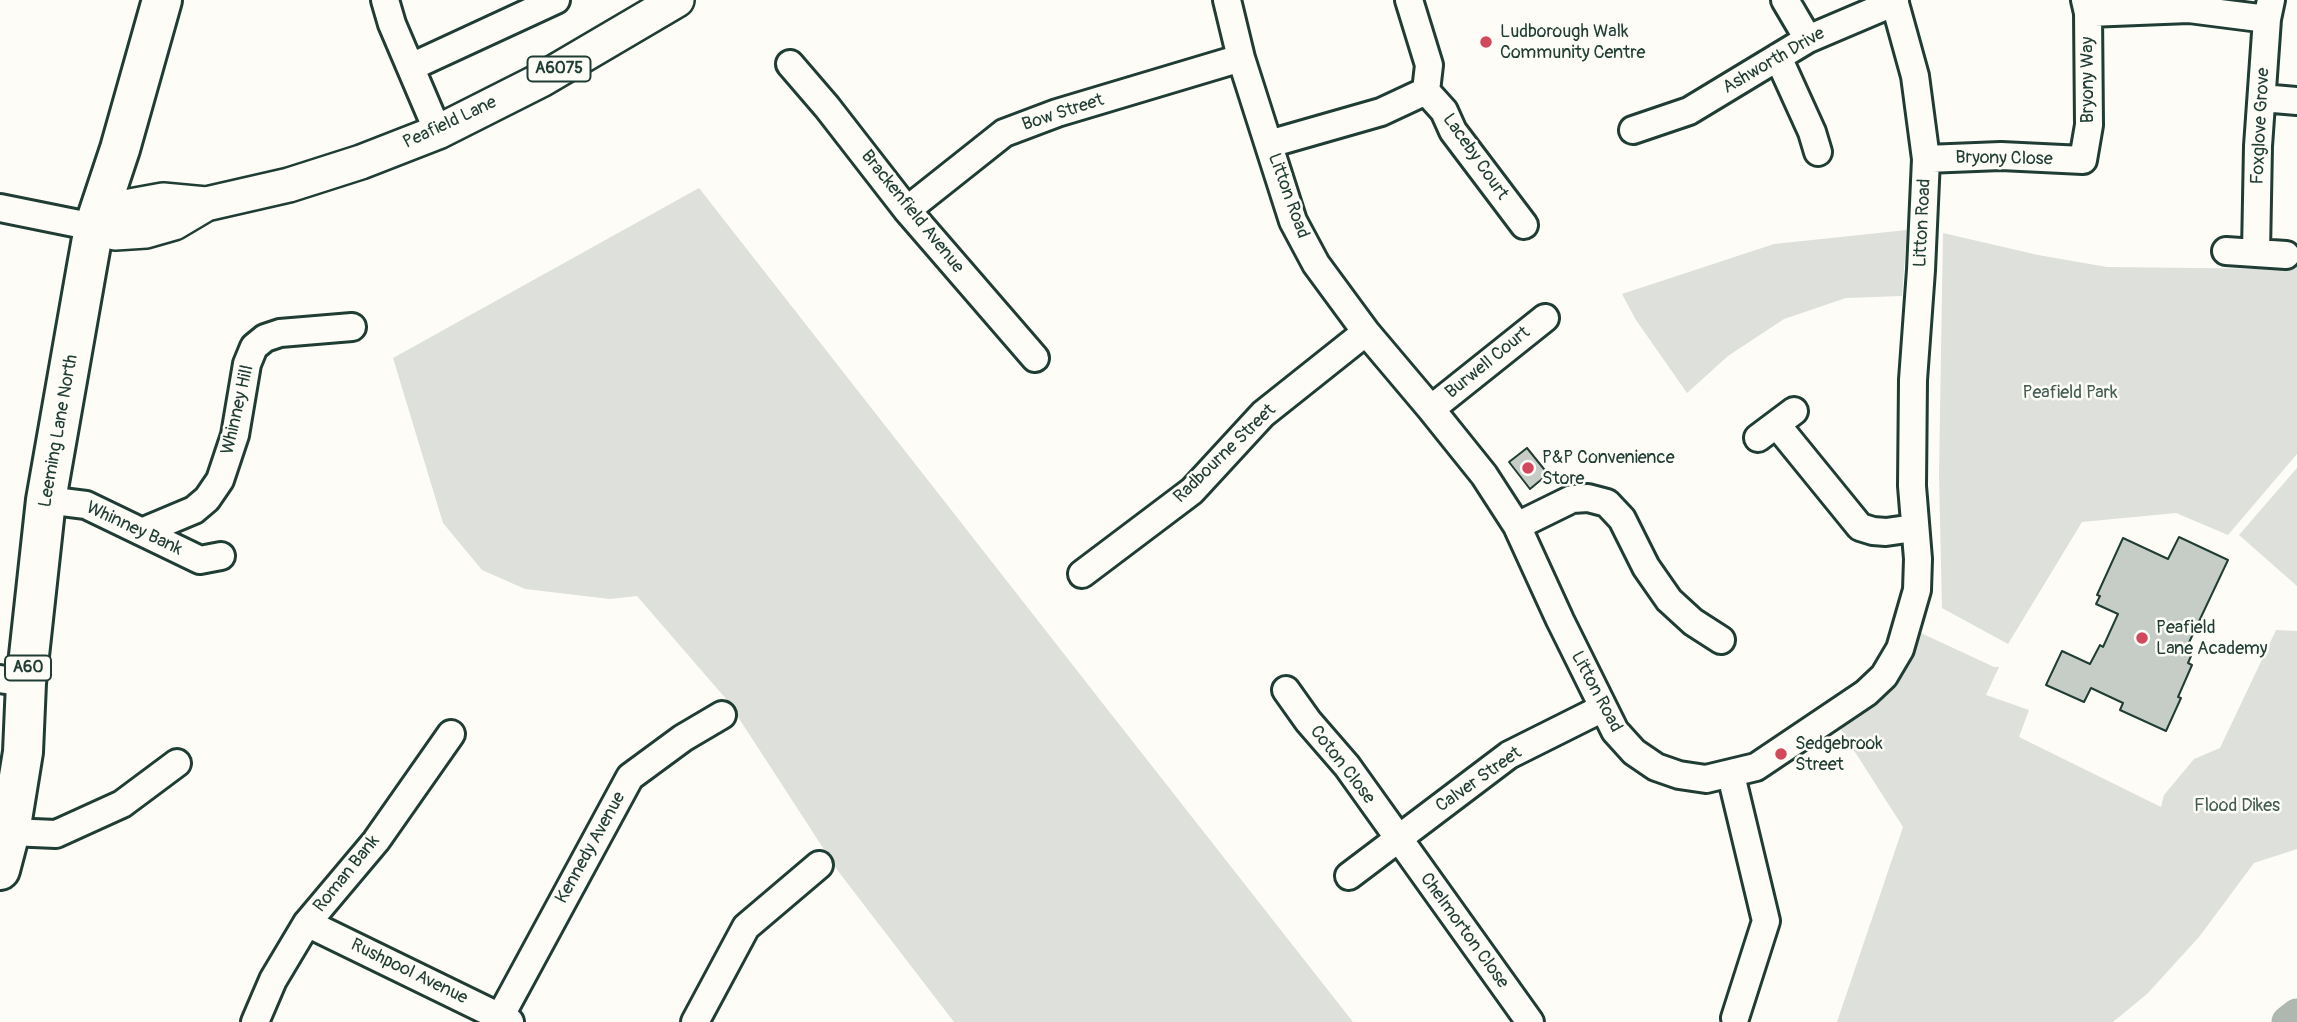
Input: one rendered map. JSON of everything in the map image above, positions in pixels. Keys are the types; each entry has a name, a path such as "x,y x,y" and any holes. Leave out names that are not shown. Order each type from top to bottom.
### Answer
{"highway":[{"name":"Leeming Lane North","path":"0,870 10,832 23,752 13,681 94,227 120,149 162,0"}],"main road":[{"name":"Peafield Lane","path":"94,227 114,233 146,232 174,223 206,204 289,185 361,162 438,132 541,80 677,0"}],"street":[{"path":"385,0 392,24 438,132"},
{"path":"411,67 556,0"},
{"name":"Litton Road","path":"1227,0 1241,58 1293,221 1316,264 1366,332 1484,475 1517,526 1601,709 1621,738 1634,752 1656,767 1679,775 1706,779 1756,767 1866,693 1884,676 1900,649 1917,590 1913,380 1926,159 1915,76 1894,1"},
{"path":"1269,144 1381,112 1426,90 1429,65 1409,0"},
{"path":"1785,0 1808,39"},
{"name":"Ashworth Drive","path":"1650,132 1808,39 1894,1"},
{"path":"2087,6 2269,10"},
{"name":"Bryony Way","path":"2083,160 2089,125 2087,6"},
{"name":"Foxglove Grove","path":"2256,252 2258,146 2269,10"},
{"path":"1778,57 1821,136"},
{"name":"Bow Street","path":"907,210 1004,132 1057,113 1241,58"},
{"name":"Brackenfield Avenue","path":"790,64 907,210 1035,358"},
{"name":"Laceby Court","path":"1426,90 1444,111 1453,131 1524,225"},
{"path":"2262,98 2297,101"},
{"name":"Bryony Close","path":"1926,159 2001,156 2083,160"},
{"path":"0,208 94,227"},
{"path":"2226,251 2286,255"},
{"name":"Burwell Court","path":"1431,409 1545,318"},
{"name":"Whinney Hill","path":"144,531 194,510 207,499 220,480 235,435 247,364 254,347 265,338 280,333 352,327"},
{"name":"Radbourne Street","path":"1082,574 1192,491 1263,414 1366,332"},
{"path":"1776,425 1860,527 1886,532 1914,528"},
{"path":"1517,526 1572,499 1588,498 1607,503 1622,519 1646,567 1669,600 1693,622 1721,640"},
{"name":"Whinney Bank","path":"46,500 86,505 200,560 221,556"},
{"name":"Coton Close","path":"1286,690 1308,721 1347,766 1398,840"},
{"name":"Calver Street","path":"1349,876 1509,755 1601,709"},
{"name":"Kennedy Avenue","path":"505,1019 630,778 682,738 722,715"},
{"name":"Roman Bank","path":"255,1022 273,980 307,923 376,841 451,734"},
{"path":"10,832 56,834 122,804 177,763"},
{"path":"1731,775 1766,921 1735,1018"},
{"name":"Chelmorton Close","path":"1398,840 1530,1022"},
{"path":"695,1022 746,927 819,865"},
{"name":"Rushpool Avenue","path":"307,923 505,1019"}],"green space":[{"path":"699,188 1353,1022 954,1022 838,871 727,700 637,596 610,599 525,589 482,570 443,523 393,358"},
{"path":"1907,230 1902,296 1846,298 1784,319 1728,356 1687,393 1636,320 1622,294 1774,244"},
{"name":"Peafield Park","path":"1943,233 2038,255 2107,267 2284,269 2297,265 2297,454 2228,535 2176,513 2082,522 2008,644 1942,608 1939,475"},
{"path":"2297,468 2297,586 2239,535"},
{"name":"Flood Dikes","path":"2276,630 2297,631 2297,849 2254,863 2199,937 2147,994 2113,1022 1837,1022 1903,827 1839,727 1876,705 1914,654 1921,633 1999,667 1986,695 2029,710 2019,737 2161,807 2164,795 2194,759 2220,748"}],"building":[{"name":"P&P Convenience Store","path":"1527,448 1548,474 1530,489 1509,462"},
{"path":"2179,537 2228,560 2184,653 2191,656 2188,663 2192,665 2166,731 2120,710 2123,703 2091,688 2084,702 2046,685 2062,651 2090,664 2100,645 2103,647 2118,614 2096,604 2100,596 2097,595 2123,538 2168,559"}],"waterway":[{"path":"2288,1022 2297,1015"}],"place":[{"name":"Ludborough Walk Community Centre","path":"1486,42"},
{"name":"P&P Convenience Store","path":"1528,468"},
{"name":"Peafield Lane Academy","path":"2142,638"},
{"name":"Sedgebrook Street","path":"1781,754"}]}
